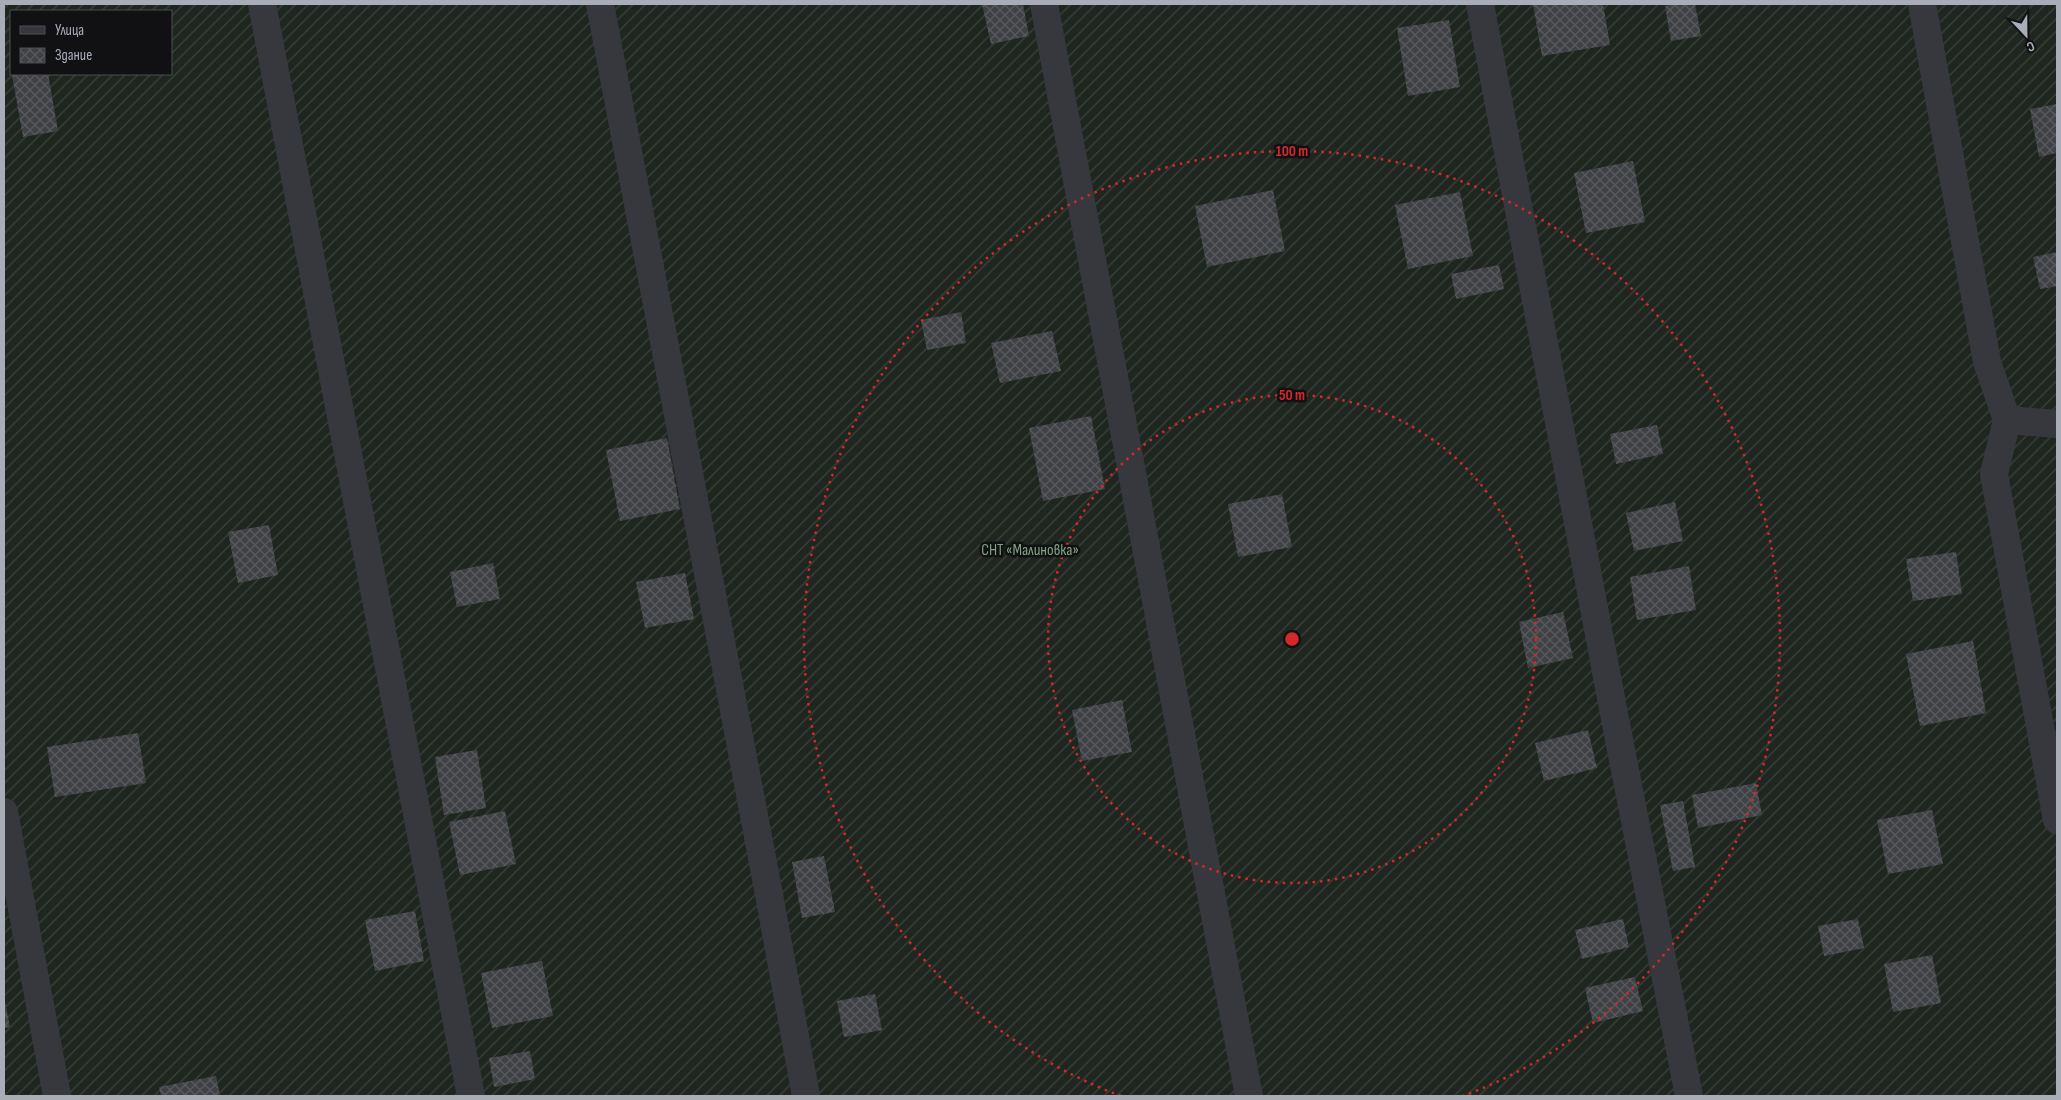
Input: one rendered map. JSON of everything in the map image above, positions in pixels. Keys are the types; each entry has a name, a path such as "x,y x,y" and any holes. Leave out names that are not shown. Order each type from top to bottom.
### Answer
{"street":[{"path":"262,4 471,1096"},
{"path":"600,4 806,1096"},
{"path":"1044,4 1249,1096"},
{"path":"1480,4 1609,690 1689,1096"},
{"path":"1922,4 1987,362 2006,420 1994,474 2057,820"},
{"path":"2006,420 2057,424"},
{"path":"4,812 57,1096"}],"green space":[{"name":"СНТ «Малиновка»","path":"4,4 2057,4 2057,1096 4,1096"}],"building":[{"path":"982,4 1023,4 1029,36 991,44"},
{"path":"1533,4 1603,4 1610,45 1542,56"},
{"path":"1695,4 1701,36 1671,41 1665,6"},
{"path":"1449,20 1460,87 1408,96 1397,28"},
{"path":"12,75 48,75 58,131 23,137"},
{"path":"2057,104 2057,153 2039,157 2030,109"},
{"path":"1633,161 1645,222 1586,233 1574,173"},
{"path":"1273,190 1285,251 1207,267 1195,206"},
{"path":"1460,192 1473,256 1408,269 1395,205"},
{"path":"2057,252 2057,286 2040,289 2033,257"},
{"path":"1499,265 1504,289 1456,299 1451,274"},
{"path":"961,312 966,343 927,350 921,320"},
{"path":"1052,331 1061,371 1000,383 991,343"},
{"path":"1091,416 1105,489 1043,501 1029,428"},
{"path":"1657,425 1663,454 1616,464 1610,434"},
{"path":"667,438 680,509 620,521 606,450"},
{"path":"1282,494 1292,547 1238,557 1228,504"},
{"path":"1675,502 1683,541 1634,551 1626,513"},
{"path":"269,525 278,575 238,583 228,532"},
{"path":"1956,552 1962,594 1913,601 1906,559"},
{"path":"493,563 500,599 457,607 450,572"},
{"path":"1689,566 1696,610 1637,620 1630,577"},
{"path":"685,573 694,619 645,628 636,582"},
{"path":"1563,612 1573,658 1528,668 1519,622"},
{"path":"1973,641 1986,713 1920,726 1906,654"},
{"path":"1122,700 1132,752 1082,761 1072,710"},
{"path":"1588,730 1597,768 1544,781 1535,743"},
{"path":"138,733 146,783 55,797 47,747"},
{"path":"477,750 486,808 444,815 435,757"},
{"path":"1756,783 1762,815 1698,828 1692,795"},
{"path":"1683,801 1695,867 1673,871 1660,805"},
{"path":"1932,810 1943,864 1888,874 1877,820"},
{"path":"505,811 516,864 460,875 449,822"},
{"path":"824,856 835,912 802,918 792,862"},
{"path":"415,911 424,961 375,971 365,920"},
{"path":"1623,919 1629,947 1582,959 1575,930"},
{"path":"1858,919 1864,948 1824,956 1818,926"},
{"path":"1932,955 1941,1003 1893,1012 1884,964"},
{"path":"542,961 553,1016 492,1028 481,973"},
{"path":"1635,977 1643,1011 1593,1023 1585,988"},
{"path":"875,994 882,1030 844,1037 837,1001"},
{"path":"4,997 10,1027 4,1028"},
{"path":"530,1051 535,1079 494,1087 489,1058"},
{"path":"216,1076 220,1096 161,1096 159,1087"}]}
